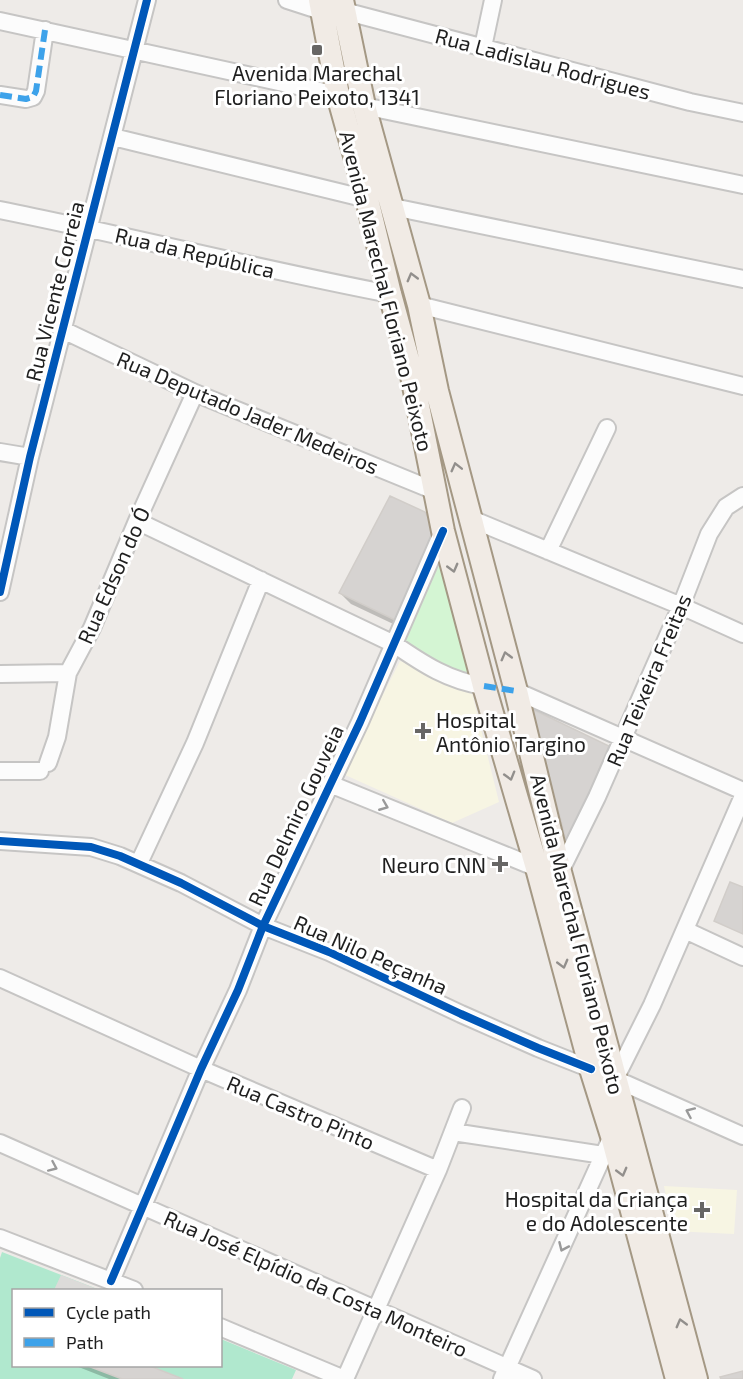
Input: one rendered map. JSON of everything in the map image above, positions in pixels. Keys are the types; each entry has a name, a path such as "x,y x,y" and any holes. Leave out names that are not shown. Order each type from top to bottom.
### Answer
{"main road":[{"name":"Avenida Marechal Floriano Peixoto","path":"332,6 338,95 411,371 443,531 591,1069 608,1146 677,1379"},
{"name":"Avenida Marechal Floriano Peixoto","path":"332,6 364,106 419,305 437,391 516,691 560,873 696,1379"},
{"name":"Rua Nilo Peçanha","path":"591,1069 615,1078"}],"street":[{"name":"Rua Vicente Correia","path":"0,592 30,457 147,0"},
{"name":"Rua Ladislau Rodrigues","path":"287,0 332,6 690,102 743,113"},
{"path":"483,47 493,0"},
{"path":"0,21 338,95"},
{"path":"0,95 26,99 33,97 36,91 45,30"},
{"path":"364,106 743,185"},
{"path":"113,137 367,199"},
{"path":"393,207 743,279"},
{"name":"Rua da República","path":"0,210 305,278 390,294"},
{"path":"419,305 743,386"},
{"name":"Rua Deputado Jader Medeiros","path":"63,330 195,393 435,491"},
{"name":"Rua Edson do Ó","path":"0,771 44,767 57,737 68,673 92,628 195,393"},
{"path":"548,551 607,428"},
{"path":"0,452 30,457"},
{"name":"Rua Teixeira Freitas","path":"560,873 623,739 710,534 726,507 743,496"},
{"path":"469,518 743,634"},
{"path":"137,521 394,644 427,667 447,677 464,683 484,686"},
{"name":"Rua Delmiro Gouveia","path":"111,1281 201,1069 238,990 263,926 394,644 443,531"},
{"path":"139,863 195,743 261,580"},
{"path":"0,674 68,673"},
{"path":"516,691 743,793 652,1005 615,1078"},
{"path":"330,784 537,868"},
{"name":"Rua Nilo Peçanha","path":"0,841 91,847 139,863 263,926 329,952 538,1048 591,1069"},
{"path":"685,930 743,957"},
{"name":"Rua Castro Pinto","path":"0,978 201,1069 438,1170"},
{"name":"Rua Nilo Peçanha","path":"615,1078 743,1136"},
{"path":"222,1328 345,1379 438,1170 462,1108"},
{"path":"453,1132 608,1146 505,1373"},
{"name":"Rua José Elpídio da Costa Monteiro","path":"0,1143 377,1309 505,1373 533,1379"},
{"path":"0,1238 131,1289"}],"shaded area":[{"name":"Hospital Antônio Targino","path":"400,661 471,689 499,802 452,823 343,774"},
{"name":"Hospital da Criança e do Adolescente","path":"664,1186 737,1190 734,1234 673,1231"},
{"path":"61,1275 97,1289 54,1289"}],"green space":[{"path":"441,560 470,680 400,653"},
{"path":"2,1252 97,1289 12,1289 12,1367 222,1367 222,1339 296,1370 292,1379 0,1379 0,1258"}],"building":[{"path":"390,496 425,512 436,535 397,621 339,593"},
{"path":"532,709 609,746 567,844"},
{"path":"730,882 743,887 743,934 714,921"},
{"path":"91,1367 153,1367 183,1379 122,1379"},
{"path":"743,1371 743,1379 721,1379 720,1377"}],"marked path":[{"path":"0,95 26,99 33,97 36,91 45,30"},
{"path":"484,686 516,691"}],"cycle path":[{"path":"0,592 30,457 147,0"},
{"path":"111,1281 201,1069 238,990 263,926 360,722 443,531"},
{"path":"0,841 91,847 120,856 181,883 263,926 329,952 461,1014 591,1069"}],"place":[{"name":"Avenida Marechal Floriano Peixoto, 1341","path":"317,50"},
{"name":"Hospital Antônio Targino","path":"423,731"},
{"name":"Neuro CNN","path":"500,864"},
{"name":"Hospital da Criança e do Adolescente","path":"702,1210"}]}
